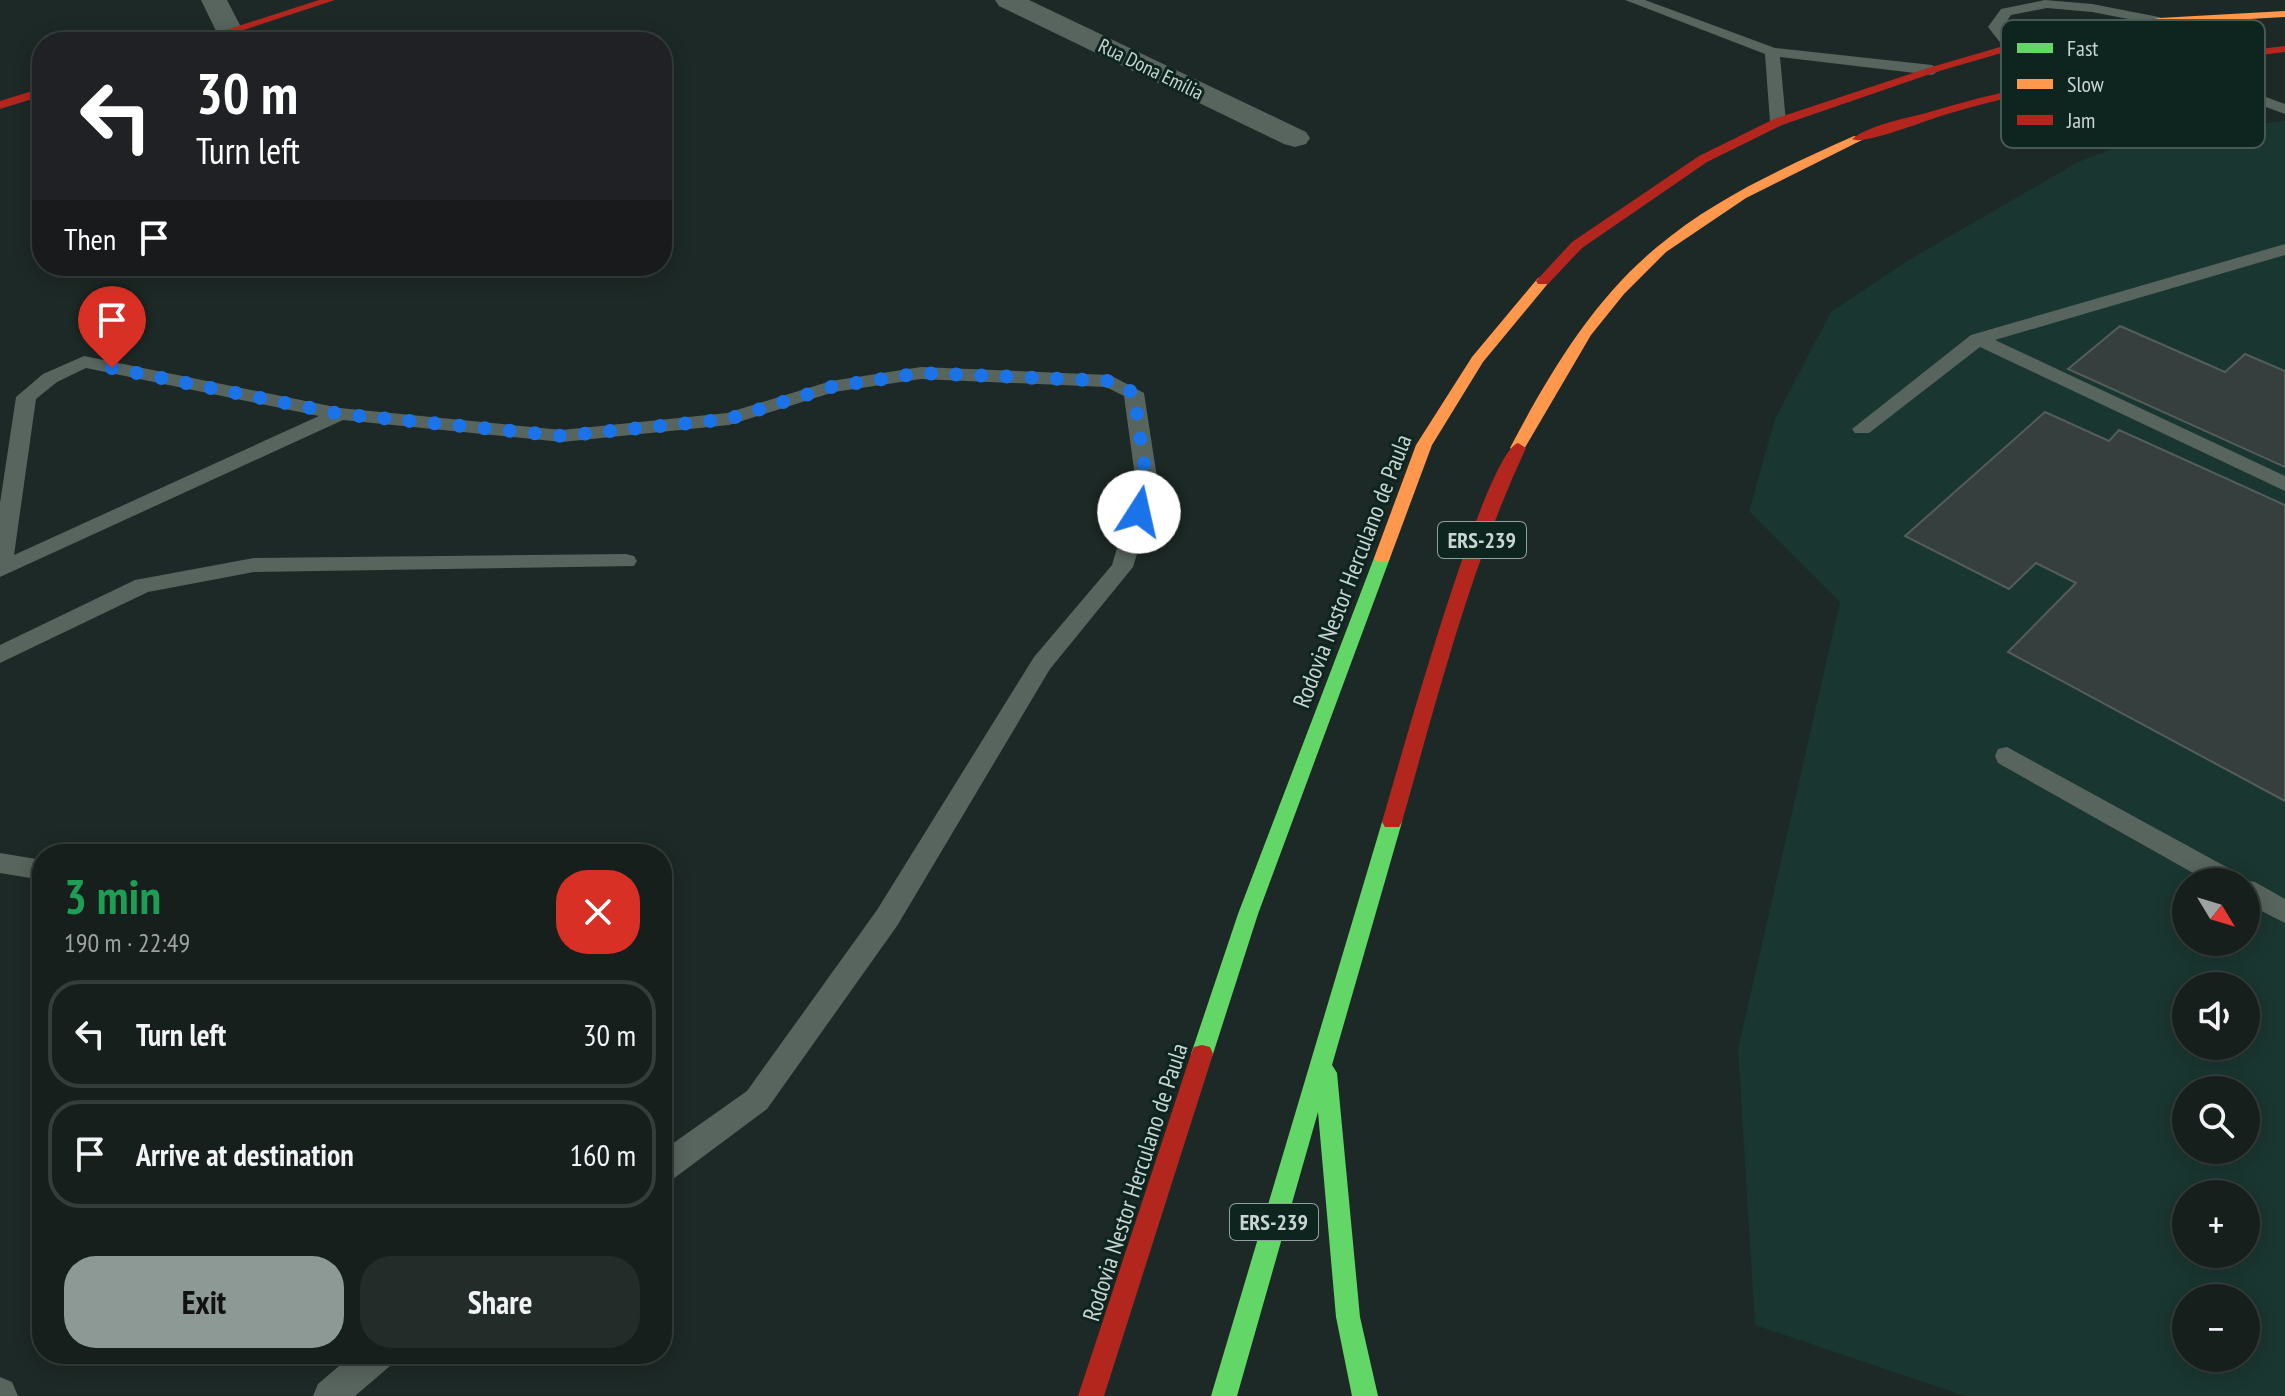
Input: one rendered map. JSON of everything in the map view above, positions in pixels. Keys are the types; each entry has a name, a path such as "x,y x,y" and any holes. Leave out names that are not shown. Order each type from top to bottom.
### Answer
{"main road":[{"path":"226,32 330,0"},
{"name":"Rodovia Nestor Herculano de Paula","path":"2177,20 2285,14"},
{"name":"ERS-239","path":"2265,51 2285,49"},
{"name":"Rodovia Nestor Herculano de Paula","path":"1091,1396 1248,914 1424,445 1477,360 1527,298 1577,245 1703,159 1778,122 2001,50"},
{"path":"0,105 32,95"},
{"name":"ERS-239","path":"1224,1396 1323,1047 1470,571 1515,453 1581,335 1638,271 1699,223 1784,170 1897,123 1950,106 2001,96"},
{"path":"1323,1047 1348,1317 1365,1396"}],"street":[{"path":"214,0 229,31"},
{"name":"Rua Dona Emília","path":"1008,0 1295,138"}],"lane":[{"path":"1632,0 1772,52 1932,70"},
{"path":"2001,34 1995,27 2006,12 2047,4 2092,8 2154,20"},
{"path":"1772,52 1778,122"},
{"path":"2265,102 2284,109 2285,101"},
{"path":"1862,429 1978,339 2285,249"},
{"path":"1978,339 2285,484"},
{"path":"0,570 26,397 50,378 84,362 340,414 562,436 729,419 831,387 921,373 1110,381 1134,393 1147,484 1122,567 1042,663 887,918 757,1100 672,1162"},
{"path":"0,570 340,414"},
{"path":"0,655 143,585 254,565 626,561"},
{"path":"2007,756 2207,868"},
{"path":"0,863 32,868"},
{"path":"2260,898 2285,912"},
{"path":"330,1396 367,1364"}],"shaded area":[{"path":"2285,121 2285,1396 1965,1396 1755,1325 1738,1049 1840,602 1749,511 1775,419 1831,312 1907,261 2078,162 2115,148 2265,148 2265,123"}],"building":[{"path":"2120,326 2225,372 2245,354 2285,371 2285,467 2068,369"},
{"path":"2045,412 2109,441 2119,430 2285,505 2285,801 2008,652 2076,583 2036,563 2009,589 1905,536"}],"traffic: fast":[{"path":"1202,1054 1248,914 1382,558"},
{"path":"1224,1396 1392,822"},
{"path":"1326,1073 1348,1317 1365,1396"}],"traffic: slow":[{"path":"2177,20 2285,14"},
{"path":"1518,448 1543,401 1586,333 1619,291 1662,249 1742,195 1858,139"},
{"path":"1382,558 1424,445 1477,360 1543,281"}],"traffic: jam":[{"path":"227,32 330,0"},
{"path":"2265,52 2285,49"},
{"path":"1543,281 1577,245 1703,159 1778,122 2001,50"},
{"path":"0,105 32,95"},
{"path":"1858,139 1910,121 2001,96"},
{"path":"1392,822 1462,584 1497,492 1518,448"},
{"path":"1091,1396 1202,1054"}],"route":[{"path":"112,368 340,414 562,436 729,419 831,387 921,373 1110,381 1134,393 1147,484 1139,512"}]}
